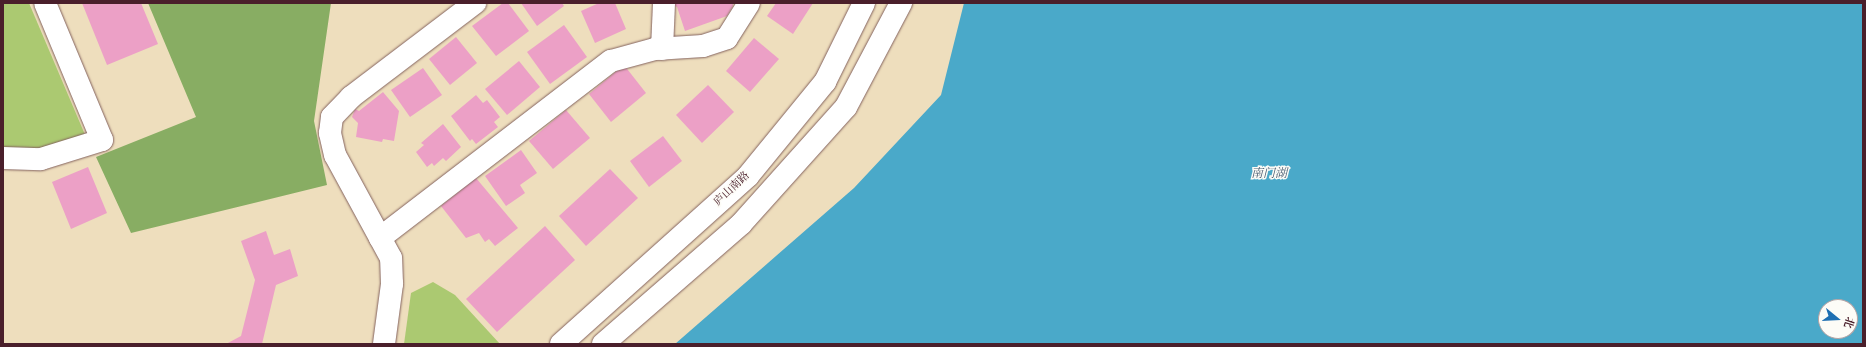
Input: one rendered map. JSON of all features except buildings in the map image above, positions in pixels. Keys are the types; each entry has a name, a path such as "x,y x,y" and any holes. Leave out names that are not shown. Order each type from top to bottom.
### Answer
{"street":[{"path":"3,158 41,159 102,140 45,3"},
{"path":"384,344 392,278 391,258 335,155 330,133 332,117 351,97 475,3"},
{"path":"662,49 664,3"},
{"path":"380,238 611,61 662,49 703,46 727,38 749,3"},
{"name":"庐山南路","path":"561,344 748,176 825,82 864,3"},
{"path":"603,344 741,224 846,107 901,3"}],"green space":[{"path":"3,3 29,3 86,137 36,151 3,150"},
{"path":"148,3 331,3 314,121 327,185 131,233 96,157 196,117"},
{"path":"433,282 455,295 500,344 404,344 411,293"}],"water":[{"name":"南门湖","path":"964,3 1863,3 1863,344 675,344 854,188 941,95"}]}
